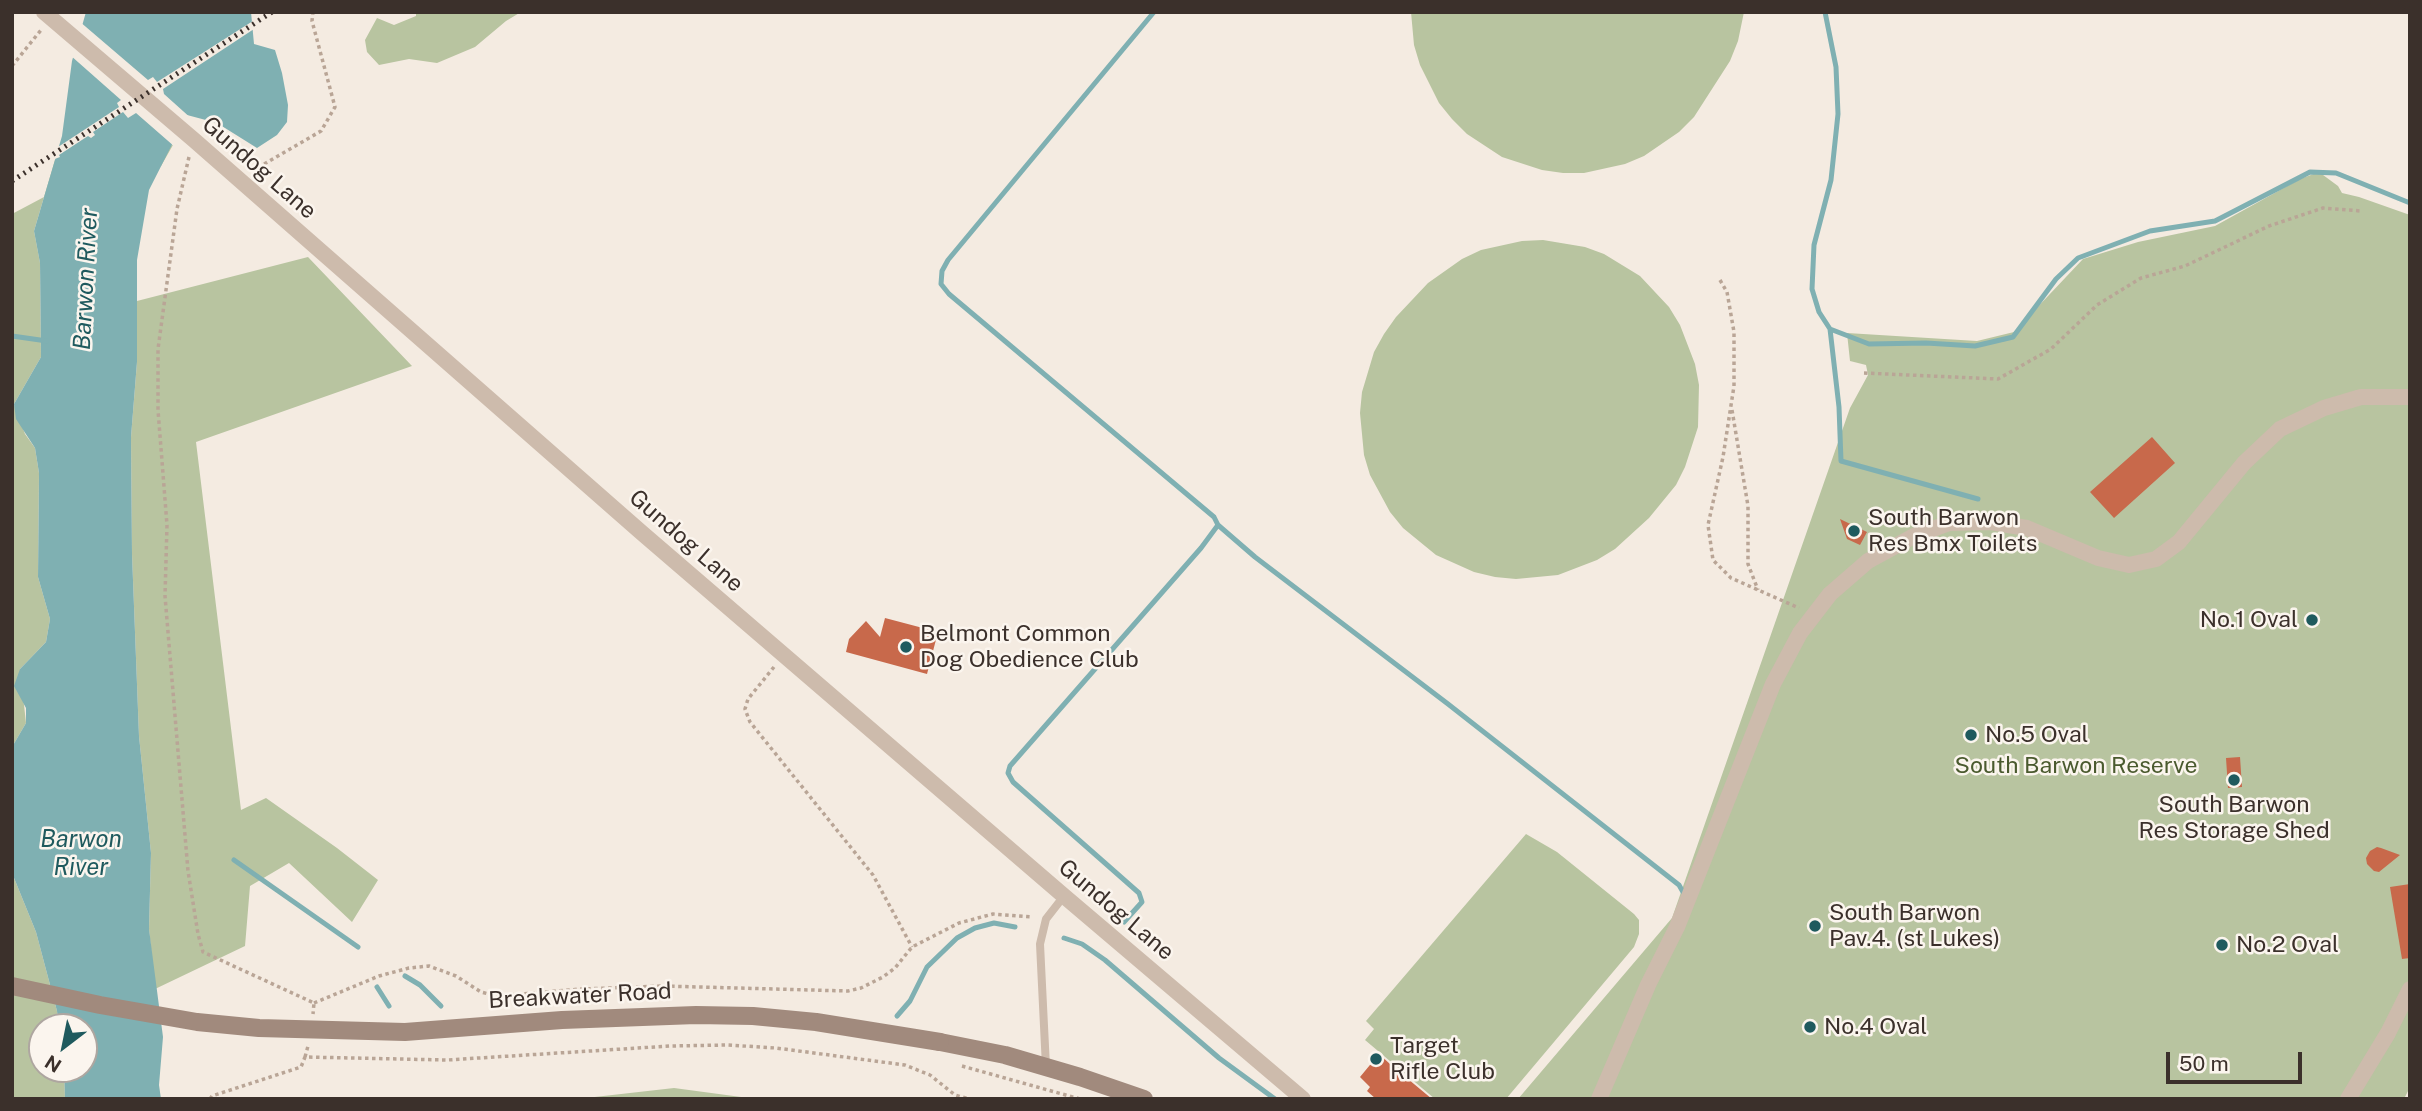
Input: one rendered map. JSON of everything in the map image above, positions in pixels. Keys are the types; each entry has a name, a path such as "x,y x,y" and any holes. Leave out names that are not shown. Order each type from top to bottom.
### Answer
{"main road":[{"name":"Breakwater Road","path":"12,986 197,1022 259,1028 405,1032 562,1020 707,1015 816,1022 1005,1055 1144,1099"}],"street":[{"name":"Gundog Lane","path":"46,14 194,140 631,524 1303,1099"},
{"path":"1599,1099 1648,985 1677,927 1773,684 1800,633 1830,594 1868,561 1914,536 1949,523 1990,522 2027,528 2098,558 2129,565 2157,559 2179,542 2244,463 2280,429 2324,408 2361,397 2410,397"},
{"path":"2348,1099 2388,1033 2410,989"}],"lane":[{"path":"1046,1067 1040,940 1045,921 1064,896"}],"path":[{"path":"238,179 321,131 335,107 312,22 313,12"},
{"path":"12,66 38,35"},
{"path":"189,158 177,209 158,349 158,410 167,525 165,596 188,871 203,953 314,1003 379,976 429,966 456,976 481,992 497,996 663,986 848,991 883,977 895,968 912,947 949,927 985,915 1020,915 1045,921"},
{"path":"1864,373 1998,379 2051,349 2097,304 2141,278 2185,266 2269,226 2323,208 2361,211"},
{"path":"1720,280 1727,292 1734,332 1734,386 1708,525 1713,560 1731,578 1795,606 1812,618"},
{"path":"1731,404 1748,506 1748,564 1758,590"},
{"path":"784,655 748,699 745,709 747,716 763,740 873,874 912,947"},
{"path":"313,1015 314,1003"},
{"path":"210,1099 212,1096 301,1067 310,1038"},
{"path":"305,1057 447,1060 670,1046 752,1046 905,1065 930,1075 955,1095 969,1099"},
{"path":"962,1066 1080,1099"}],"green space":[{"path":"416,12 521,12 475,47 437,63 409,59 379,65 367,52 365,40 377,18 394,25 416,16"},
{"path":"1411,12 1744,12 1738,41 1730,61 1694,117 1679,132 1644,156 1625,164 1584,173 1563,173 1542,170 1502,157 1467,134 1452,119 1439,103 1420,65 1414,45"},
{"path":"173,145 161,166 44,197 55,160"},
{"name":"South Barwon Reserve","path":"2319,172 2338,186 2342,193 2410,215 2410,1087 2404,1099 1518,1099 1672,918 1850,408 1868,375 1866,365 1850,361 1847,333 1977,341 2014,332 2083,259 2138,242 2215,226 2300,179"},
{"path":"44,197 34,231 40,263 41,357 14,404 25,434 35,448 39,473 38,577 50,619 46,642 20,669 26,723 12,747 12,214"},
{"path":"1543,240 1585,247 1604,254 1640,276 1669,307 1680,325 1695,364 1699,385 1698,427 1676,485 1649,518 1615,549 1597,560 1558,575 1516,579 1495,577 1474,572 1436,555 1403,528 1390,512 1370,475 1364,455 1360,413 1362,392 1374,352 1384,334 1428,283 1462,259 1481,250 1522,241"},
{"path":"308,257 412,366 196,442 241,810 266,798 378,880 352,922 289,863 250,886 245,946 155,989 149,929 151,853 139,736 132,554 131,437 137,362 137,301"},
{"path":"1526,834 1557,852 1634,914 1639,920 1639,934 1634,947 1506,1099 1435,1099 1365,1040 1374,1029 1366,1021"},
{"path":"12,873 36,932 57,1013 28,1013 28,1083 64,1083 65,1099 12,1099"},
{"path":"674,1088 756,1099 577,1099"}],"water":[{"name":"Barwon River","path":"86,12 251,12 254,44 275,50 288,105 287,122 277,135 257,148 217,123 187,115 149,190 137,260 137,362 131,437 132,554 139,736 151,853 149,929 163,1037 159,1085 161,1099 65,1099 64,1083 98,1083 98,1013 57,1013 36,932 12,873 12,747 26,723 26,708 14,686 20,669 46,642 50,619 38,577 39,473 35,448 16,419 14,404 41,357 40,263 34,231 62,136 72,61"}],"pier":[{"path":"256,19 257,27 163,89 164,94 193,120 189,119 175,147 136,113 128,118 123,112 93,132 95,135 91,138 88,136 52,160 55,149 119,107 117,103 121,100 70,55 79,21 148,80 153,77 157,82"}],"building":[{"path":"2152,437 2175,463 2114,518 2090,492"},
{"name":"South Barwon Res Bmx Toilets","path":"1840,519 1867,532 1860,545 1847,539"},
{"name":"Belmont Common Dog Obedience Club","path":"885,618 938,632 927,674 846,652 849,639 866,621 880,637"},
{"name":"South Barwon Res Storage Shed","path":"2240,757 2242,787 2228,788 2226,758"},
{"path":"2377,847 2400,855 2379,872 2367,864 2366,858 2370,851"},
{"path":"2410,884 2410,958 2402,959 2390,887"},
{"name":"Target Rifle Club","path":"1379,1054 1432,1099 1376,1099 1367,1091 1370,1087 1360,1077"}],"waterway":[{"path":"1124,922 1142,902 1139,893 1013,782 1008,773 1010,766 1201,548 1218,525 1214,517 949,294 941,284 942,271 948,260 1154,12"},
{"path":"1825,12 1836,67 1838,114 1831,180 1814,245 1812,289 1819,312 1830,329 1869,344 1975,346 2013,337 2056,279 2078,258 2150,231 2215,221 2310,172 2336,173 2410,203"},
{"path":"1830,329 1839,407 1841,461 1978,499"},
{"path":"12,336 47,341"},
{"path":"1218,525 1255,557 1679,885 1683,892"},
{"path":"234,860 358,947"},
{"path":"897,1016 910,1001 927,967 957,938 975,928 994,923 1015,927"},
{"path":"1064,938 1082,944 1105,960 1219,1058 1275,1099"},
{"path":"405,976 420,985 441,1006"},
{"path":"377,987 389,1006"}],"railway":[{"path":"12,181 272,12"}],"place":[{"name":"South Barwon Res Bmx Toilets","path":"1854,531"},
{"name":"No.1 Oval","path":"2312,620"},
{"name":"Belmont Common Dog Obedience Club","path":"906,647"},
{"name":"No.5 Oval","path":"1971,735"},
{"name":"South Barwon Res Storage Shed","path":"2234,780"},
{"name":"South Barwon Pav.4. (st Lukes)","path":"1815,926"},
{"name":"No.2 Oval","path":"2222,945"},
{"name":"No.4 Oval","path":"1810,1027"},
{"name":"Target Rifle Club","path":"1376,1059"}]}
